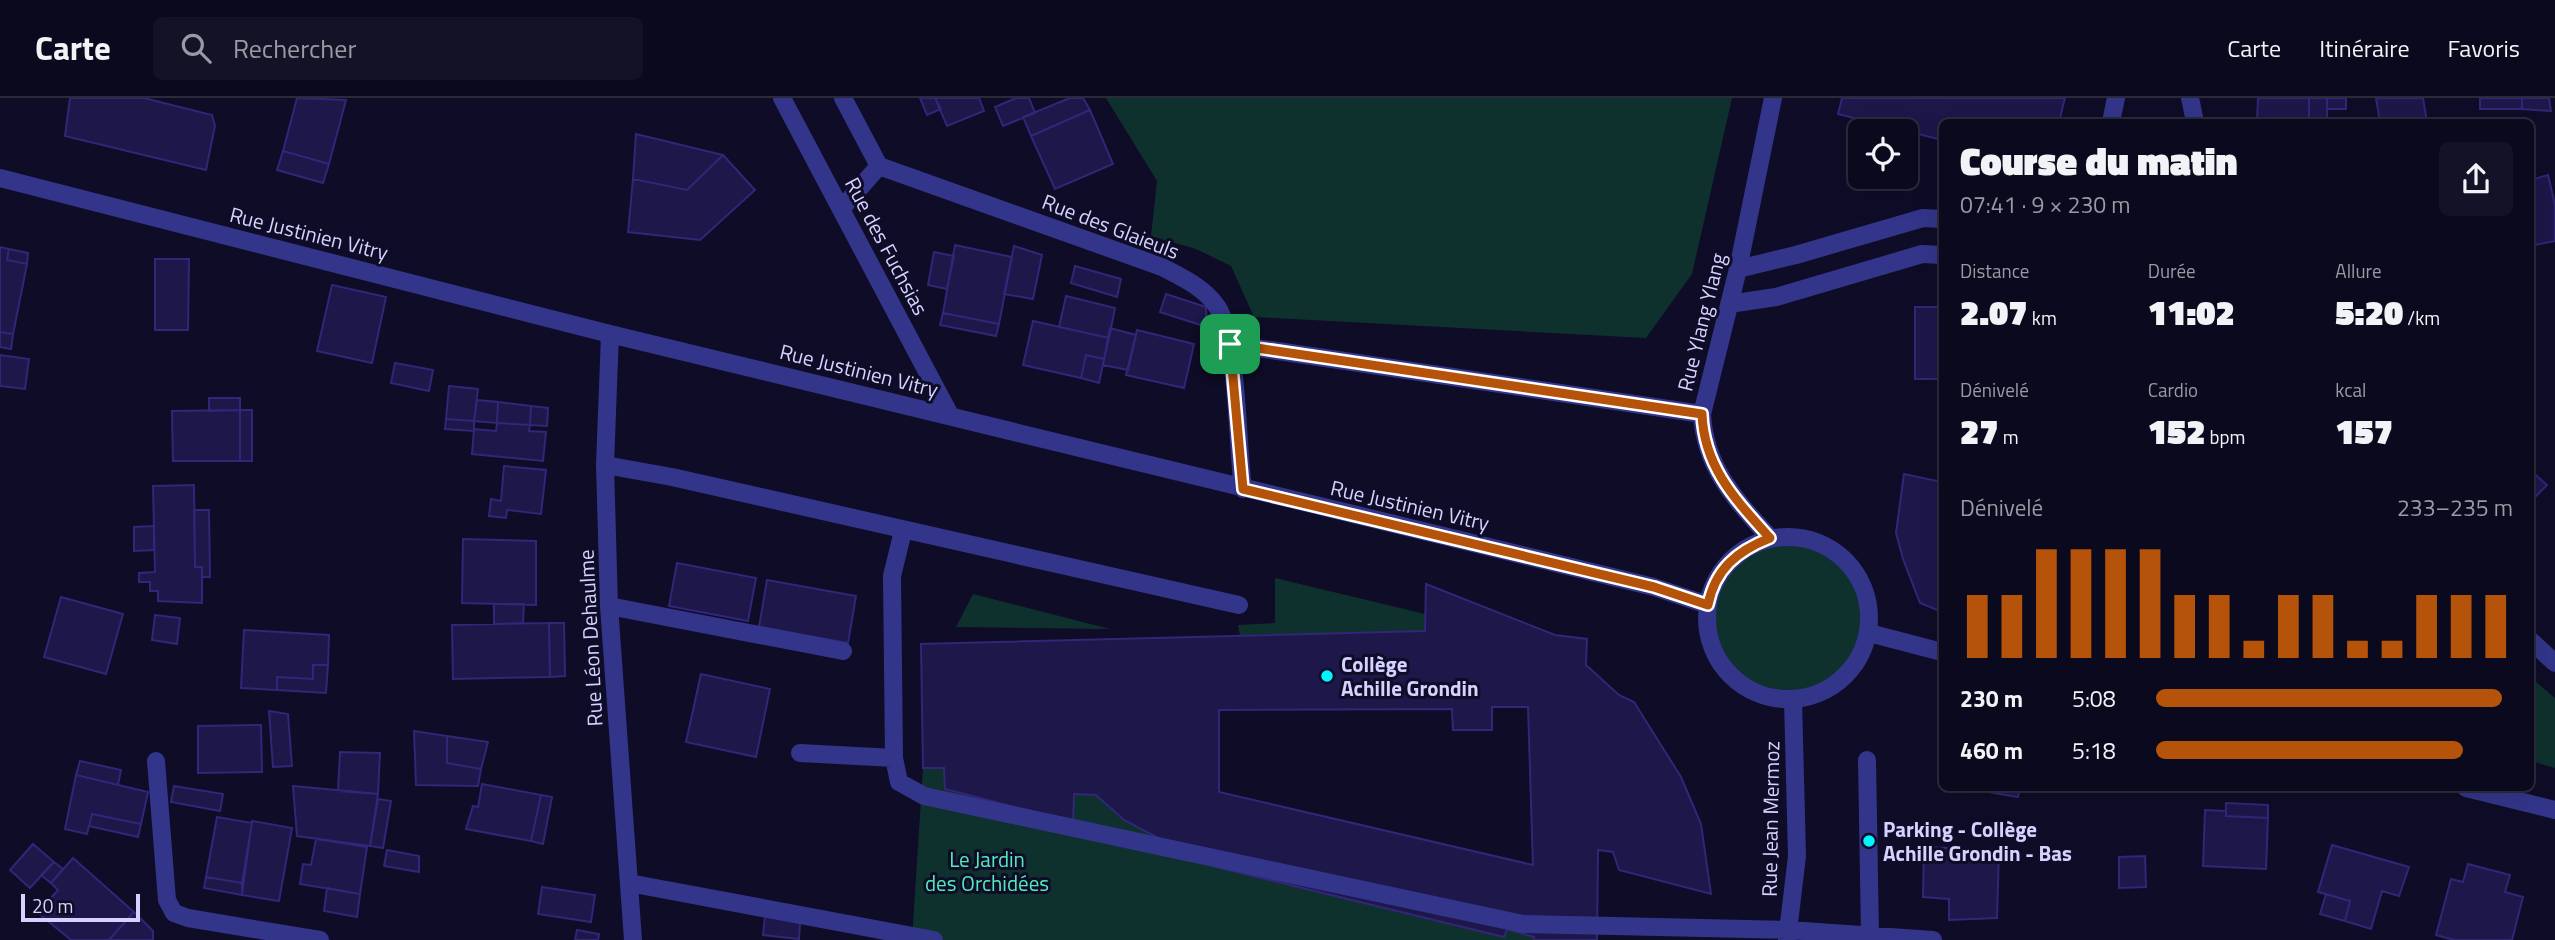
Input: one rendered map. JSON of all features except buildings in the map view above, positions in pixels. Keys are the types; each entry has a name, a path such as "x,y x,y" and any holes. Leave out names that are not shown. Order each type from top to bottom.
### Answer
{"street":[{"name":"Rue des Fuchsias","path":"782,98 950,415"},
{"path":"842,208 879,166 843,98"},
{"name":"Rue Ylang Ylang","path":"1770,538 1717,474 1703,436 1702,414 1738,269 1773,98"},
{"path":"2112,119 2116,98"},
{"path":"2190,98 2194,119"},
{"name":"Rue des Glaieuls","path":"879,166 1163,267 1196,285 1218,309 1230,344 1243,489"},
{"name":"Rue Justinien Vitry","path":"0,178 610,334 1654,587 1708,605"},
{"path":"1738,269 1923,218 1939,219"},
{"path":"1729,304 1776,297 1922,254 1939,255"},
{"name":"Rue Léon Dehaulme","path":"610,334 605,465 609,607 633,940"},
{"path":"1230,344 1702,414"},
{"path":"605,465 672,477 1239,605"},
{"path":"903,531 892,576 894,758 899,782 923,796 1523,924 1933,940"},
{"path":"1797,536 1823,543 1845,559 1861,580 1866,593 1870,606 1870,633 1860,658 1843,679 1820,694 1793,699 1766,697 1742,685 1722,667 1710,642 1706,616 1708,605 1711,589 1724,566 1744,548 1770,538 1797,536"},
{"path":"609,607 843,651"},
{"path":"1870,633 1939,651"},
{"path":"2534,644 2555,663"},
{"name":"Rue Jean Mermoz","path":"1788,935 1797,856 1793,699"},
{"path":"800,753 894,758"},
{"path":"1867,760 1870,936"},
{"path":"156,761 167,900 174,913 188,918 320,940"},
{"path":"2478,791 2555,810"},
{"path":"629,883 934,940"}],"green space":[{"path":"1106,98 1732,98 1692,274 1646,338 1254,317 1231,266 1196,249 1151,236 1157,181"},
{"path":"1788,537 1819,543 1846,560 1863,587 1869,618 1863,649 1846,676 1819,693 1788,699 1757,693 1730,676 1713,649 1707,618 1713,587 1730,560 1757,543"},
{"path":"1275,578 1425,614 1425,631 1240,635 1238,625 1275,623"},
{"path":"973,594 1110,629 956,627"},
{"path":"2534,680 2555,698 2555,768 2534,762"},
{"name":"Le Jardin des Orchidées","path":"923,768 944,768 945,789 1096,795 1124,820 1217,868 1503,937 1507,929 1534,937 1534,940 912,940"}],"place":[{"name":"Collège Achille Grondin","path":"1327,676"},
{"name":"Parking - Collège Achille Grondin - Bas","path":"1869,841"}],"route":[{"path":"1230,344 1702,414 1703,436 1717,474 1770,538 1744,548 1724,566 1711,589 1708,605 1654,587 1243,489 1230,344"}]}
